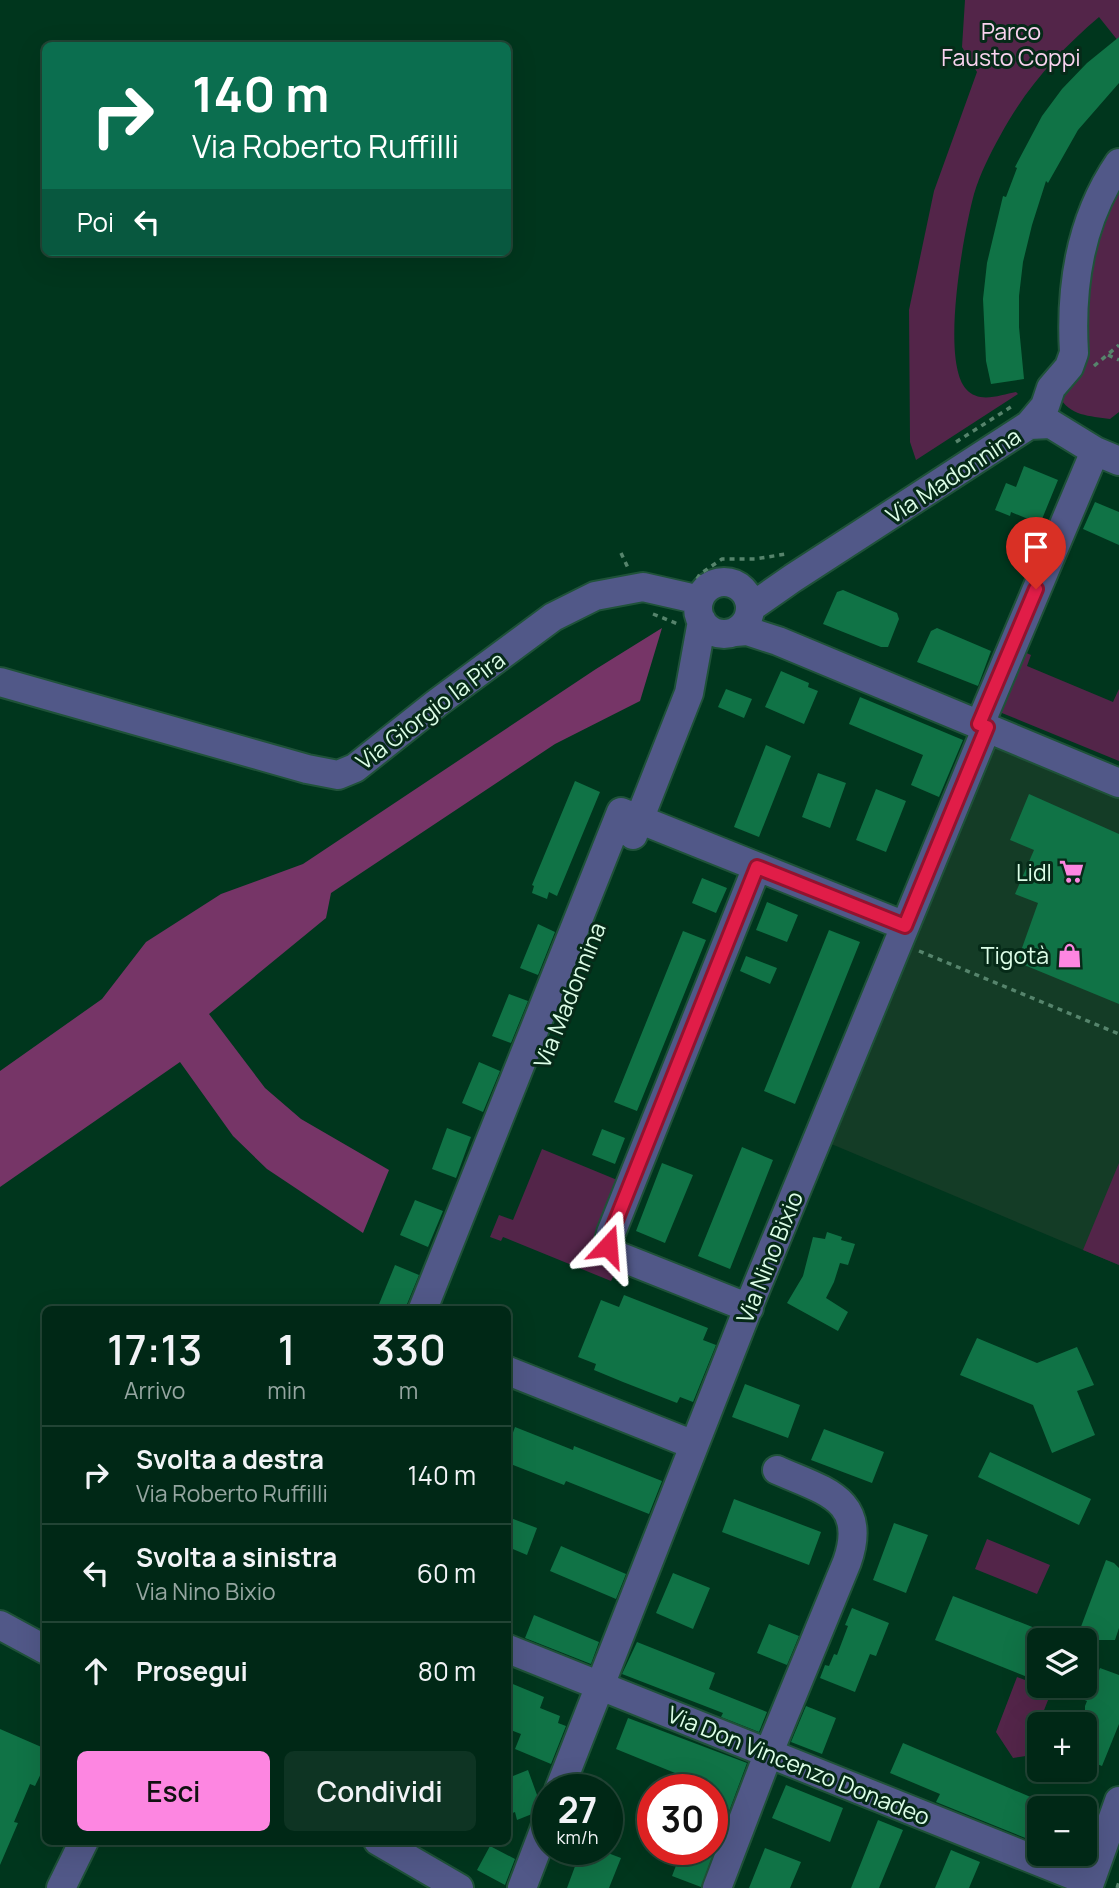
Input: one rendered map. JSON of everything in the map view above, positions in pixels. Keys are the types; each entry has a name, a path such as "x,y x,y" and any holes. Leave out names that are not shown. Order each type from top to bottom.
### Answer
{"street":[{"path":"1029,425 1045,406 1051,388 1072,361 1073,298 1080,254 1091,213 1119,163"},
{"name":"Via Madonnina","path":"445,1306 689,693 692,679 733,621 793,578 1029,425 1051,424 1107,456"},
{"name":"Via Nino Bixio","path":"565,1774 748,1308 983,726 1107,456"},
{"name":"Via Madonnina","path":"721,582 793,578"},
{"path":"733,621 745,592 730,582 713,585 701,597 699,605 733,621 747,631 778,641 1119,783"},
{"name":"Via Giorgio la Pira","path":"0,682 307,769 338,775 355,768 437,703 554,617 585,601 595,596 643,587 687,597"},
{"path":"424,1306 621,812 757,867 901,934"},
{"path":"748,1308 613,1254 608,1246 757,867"},
{"path":"511,1372 694,1445"},
{"path":"717,1888 847,1562 853,1539 849,1516 840,1501 777,1470"},
{"path":"0,1625 42,1648"},
{"name":"Via Don Vincenzo Donadeo","path":"511,1649 769,1752 1102,1879"},
{"path":"1102,1879 1119,1801"},
{"path":"61,1888 81,1845"},
{"path":"385,1845 458,1888"},
{"path":"522,1888 532,1862"}],"path":[{"path":"1108,355 1119,360"},
{"path":"901,934 1119,1034"},
{"path":"1102,1879 1119,1882"}],"shaded area":[{"path":"662,628 640,701 555,744 331,893 326,918 209,1014 265,1088 301,1119 389,1170 363,1233 267,1169 233,1136 180,1062 0,1187 0,1071 102,999 146,942 221,894 303,864"},
{"path":"976,719 1119,779 1119,1265 810,1135"}],"green space":[{"name":"Parco Fausto Coppi","path":"965,0 1119,0 1119,42 1099,17 1084,30 1032,87 989,157 974,194 960,264 954,324 955,351 958,374 971,394 983,397 1016,392 1018,394 916,460 910,442 909,310 934,191 977,72 962,47"},
{"path":"1119,173 1119,412 1110,419 1074,411 1063,403 1059,396 1080,282"},
{"path":"1022,651 1031,655 1027,666 1113,702 1119,689 1119,761 997,711"},
{"path":"542,1149 622,1182 593,1251 601,1260 618,1267 611,1281 503,1237 501,1241 490,1237 499,1215 513,1220"},
{"path":"1119,1163 1119,1265 1083,1250"},
{"path":"987,1539 1050,1565 1037,1594 975,1569"},
{"path":"1017,1677 1027,1681 1027,1698 1049,1698 1043,1712 1027,1712 1026,1756 1013,1758 996,1732"}],"building":[{"path":"1119,37 1119,83 1078,130 1048,183 1046,181 1032,225 1023,262 1019,296 1024,379 991,384 986,361 983,299 987,263 1003,196 1006,197 1017,168 1015,167 1042,116 1062,89 1087,63"},
{"path":"1024,466 1058,480 1040,524 1011,512 1010,516 995,510 1006,483 1016,487"},
{"path":"1095,502 1119,512 1119,545 1083,529"},
{"path":"843,590 897,613 899,619 888,647 881,647 823,624 837,592"},
{"path":"937,628 991,651 978,686 917,662 931,631"},
{"path":"781,671 809,683 808,687 818,691 804,724 765,707"},
{"path":"726,689 752,699 744,718 718,707"},
{"path":"860,697 963,740 939,797 911,785 923,755 849,724"},
{"path":"766,745 791,756 759,837 734,827"},
{"path":"818,773 846,783 830,828 802,817"},
{"path":"575,781 600,792 557,896 549,892 547,899 532,893 532,885"},
{"path":"876,789 906,801 886,852 856,840"},
{"name":"Lidl","path":"1029,794 1119,834 1119,1004 1017,962 1038,903 1015,894 1034,850 1010,840"},
{"path":"702,878 727,888 716,913 692,903"},
{"path":"767,902 798,915 787,942 756,930"},
{"path":"538,924 555,932 538,975 520,968"},
{"path":"829,930 860,942 795,1104 764,1091"},
{"path":"683,931 706,940 637,1111 614,1102"},
{"path":"746,956 777,968 770,984 740,971"},
{"path":"509,994 528,1001 511,1043 492,1036"},
{"path":"479,1062 500,1071 483,1112 462,1103"},
{"path":"447,1128 471,1137 456,1178 432,1169"},
{"path":"602,1129 625,1138 615,1164 592,1155"},
{"path":"742,1147 773,1160 730,1269 698,1256"},
{"path":"662,1163 693,1175 665,1243 636,1231"},
{"path":"415,1200 443,1211 428,1247 400,1235"},
{"path":"827,1232 855,1244 848,1265 840,1263 826,1298 848,1312 838,1331 787,1303 803,1276 813,1237 825,1239"},
{"path":"395,1265 419,1275 406,1306 378,1306"},
{"path":"624,1295 708,1328 703,1340 716,1345 693,1402 680,1397 677,1403 623,1382 594,1370 596,1364 578,1357 601,1300 619,1307"},
{"path":"977,1338 1037,1363 1077,1347 1094,1385 1077,1391 1095,1435 1052,1453 1033,1405 960,1375"},
{"path":"745,1384 800,1405 788,1438 732,1417"},
{"path":"515,1427 573,1450 574,1446 662,1481 649,1514 566,1481 564,1485 511,1464 511,1438"},
{"path":"824,1429 884,1452 872,1483 811,1460"},
{"path":"990,1452 1091,1499 1079,1525 978,1477"},
{"path":"734,1499 821,1532 809,1565 722,1532"},
{"path":"511,1518 537,1528 527,1555 511,1548"},
{"path":"894,1523 928,1535 906,1593 873,1580"},
{"path":"561,1546 626,1574 616,1599 550,1571"},
{"path":"1106,1560 1114,1563 1119,1568 1119,1628 1115,1640 1097,1640 1097,1628 1080,1628"},
{"path":"673,1573 710,1588 693,1629 656,1613"},
{"path":"953,1596 1035,1628 1027,1628 1027,1677 935,1640"},
{"path":"852,1608 889,1623 876,1656 870,1654 855,1692 820,1678 825,1665 829,1666 834,1654 837,1655"},
{"path":"534,1615 599,1642 591,1664 525,1638"},
{"path":"769,1624 799,1636 787,1665 757,1653"},
{"path":"637,1642 715,1673 709,1689 767,1712 759,1732 721,1717 723,1713 622,1674"},
{"path":"1100,1668 1119,1675 1119,1724 1102,1766 1097,1764 1097,1712 1085,1712 1087,1701 1080,1698 1097,1698 1097,1675"},
{"path":"511,1683 544,1697 540,1708 560,1716 558,1723 566,1726 551,1764 515,1749 521,1734 511,1730"},
{"path":"806,1706 836,1718 822,1754 791,1742"},
{"path":"628,1718 747,1763 728,1814 728,1774 678,1774 616,1749"},
{"path":"0,1729 42,1747 42,1771 35,1786 30,1784 14,1822 18,1823 0,1865"},
{"path":"903,1743 1028,1796 1027,1839 936,1802 940,1794 890,1773"},
{"path":"528,1770 532,1781 532,1814 517,1820 515,1812 511,1814 511,1777"},
{"path":"786,1785 843,1808 830,1842 772,1818"},
{"path":"878,1820 903,1830 879,1888 851,1888"},
{"path":"490,1846 515,1859 505,1885 477,1870"},
{"path":"765,1848 801,1862 790,1888 749,1888"},
{"path":"951,1850 980,1862 969,1888 935,1888"},
{"path":"575,1865 618,1865 609,1888 567,1888"},
{"path":"676,1865 709,1865 701,1887 672,1876"}],"place":[{"name":"Lidl","path":"1072,872"},
{"name":"Tigotà","path":"1069,955"}],"route":[{"path":"608,1246 757,867 905,926 987,727 979,724 1036,589"}]}
